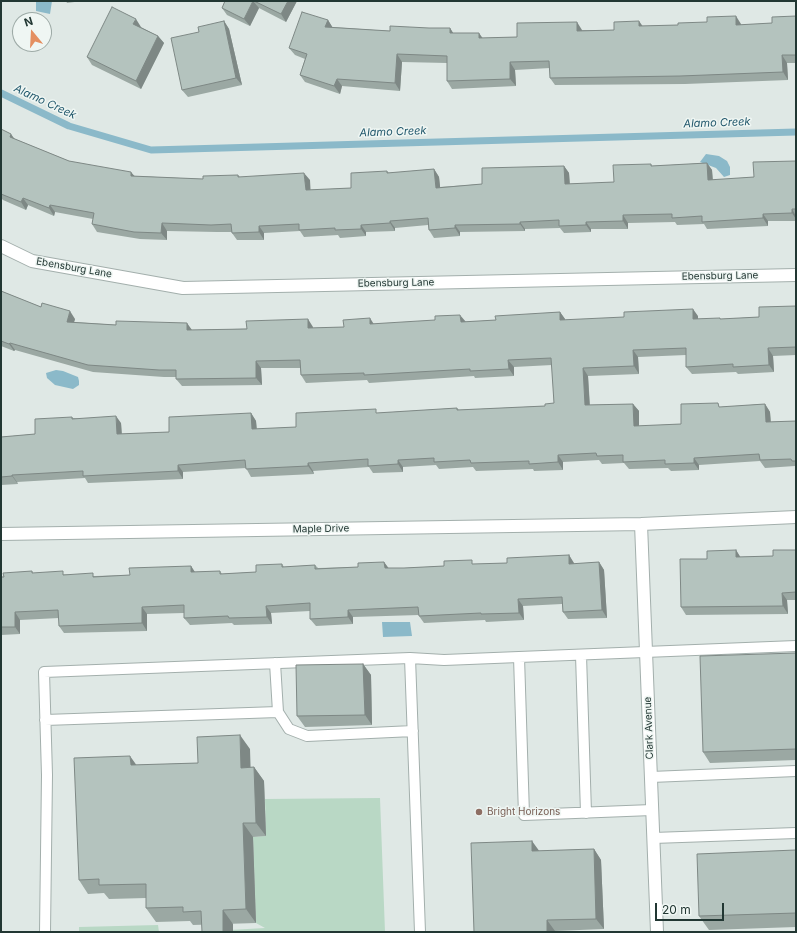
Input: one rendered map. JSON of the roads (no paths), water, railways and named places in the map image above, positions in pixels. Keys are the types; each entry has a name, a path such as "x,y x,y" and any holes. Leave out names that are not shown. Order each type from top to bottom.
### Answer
{"street":[{"name":"Ebensburg Lane","path":"1,246 32,261 183,288 796,275"},
{"path":"641,524 796,518"},
{"name":"Maple Drive","path":"1,534 641,524"},
{"name":"Clark Avenue","path":"641,524 657,932"}],"lane":[{"path":"45,932 47,775 44,672 410,658 444,660 796,646"},
{"path":"581,655 586,813"},
{"path":"519,657 524,815 652,810"},
{"path":"410,658 420,932"},
{"path":"275,663 278,712 289,729 306,736 413,731"},
{"path":"45,720 278,712"},
{"path":"651,777 796,772"},
{"path":"653,838 796,833"}],"water":[{"path":"36,1 52,1 50,12 36,11"},
{"path":"706,154 719,156 727,161 730,167 730,175 724,177 716,168 700,162"},
{"path":"56,370 78,377 79,385 73,389 55,385 47,378 46,373"},
{"path":"382,622 410,622 412,636 383,637"}],"waterway":[{"name":"Alamo Creek","path":"1,93 69,126 151,150 796,132"}],"place":[{"name":"Bright Horizons","path":"479,812"}]}
